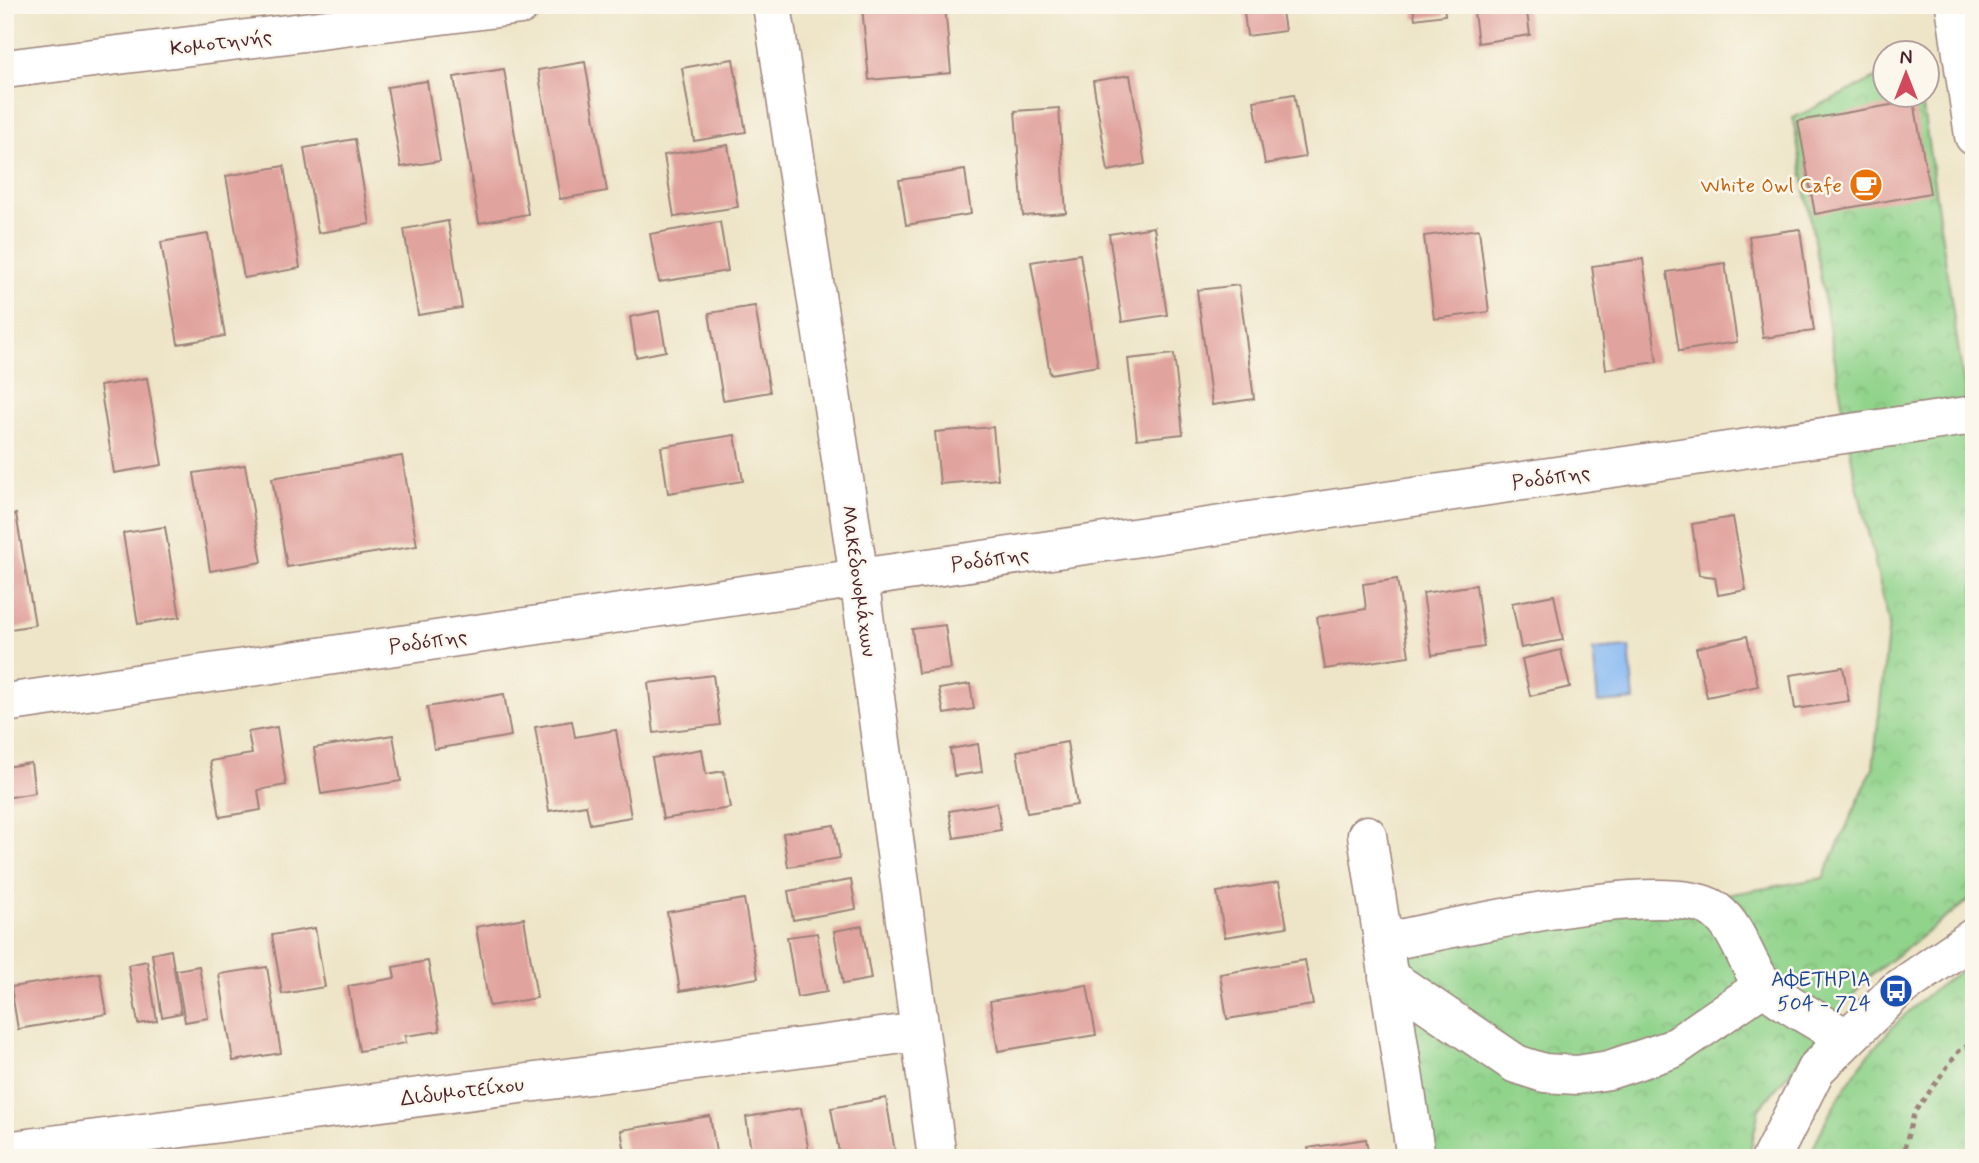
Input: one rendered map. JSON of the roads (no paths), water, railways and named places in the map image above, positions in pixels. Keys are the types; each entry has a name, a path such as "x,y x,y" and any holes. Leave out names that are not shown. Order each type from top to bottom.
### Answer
{"street":[{"name":"Κομοτηνής","path":"5,69 521,5"},
{"name":"Μακεδονομάχων","path":"772,5 859,578 937,1158"},
{"path":"1955,5 1974,136"},
{"name":"Ροδόπης","path":"5,703 1974,415"},
{"path":"1367,835 1416,1158"},
{"path":"1386,960 1564,908 1642,898 1680,898 1703,902 1717,911 1732,928 1765,985 1846,1038"},
{"path":"1771,1158 1816,1069 1896,991 1974,937"},
{"path":"1386,960 1516,1064 1544,1073 1577,1075 1609,1070 1672,1049 1765,985"},
{"name":"Διδυμοτείχου","path":"5,1151 919,1032"}],"water":[{"path":"1629,647 1634,700 1598,703 1593,650"}],"place":[{"name":"White Owl Cafe","path":"1866,185"},
{"name":"ΑΦΕΤΗΡΙΑ 504 - 724","path":"1896,991"}]}
